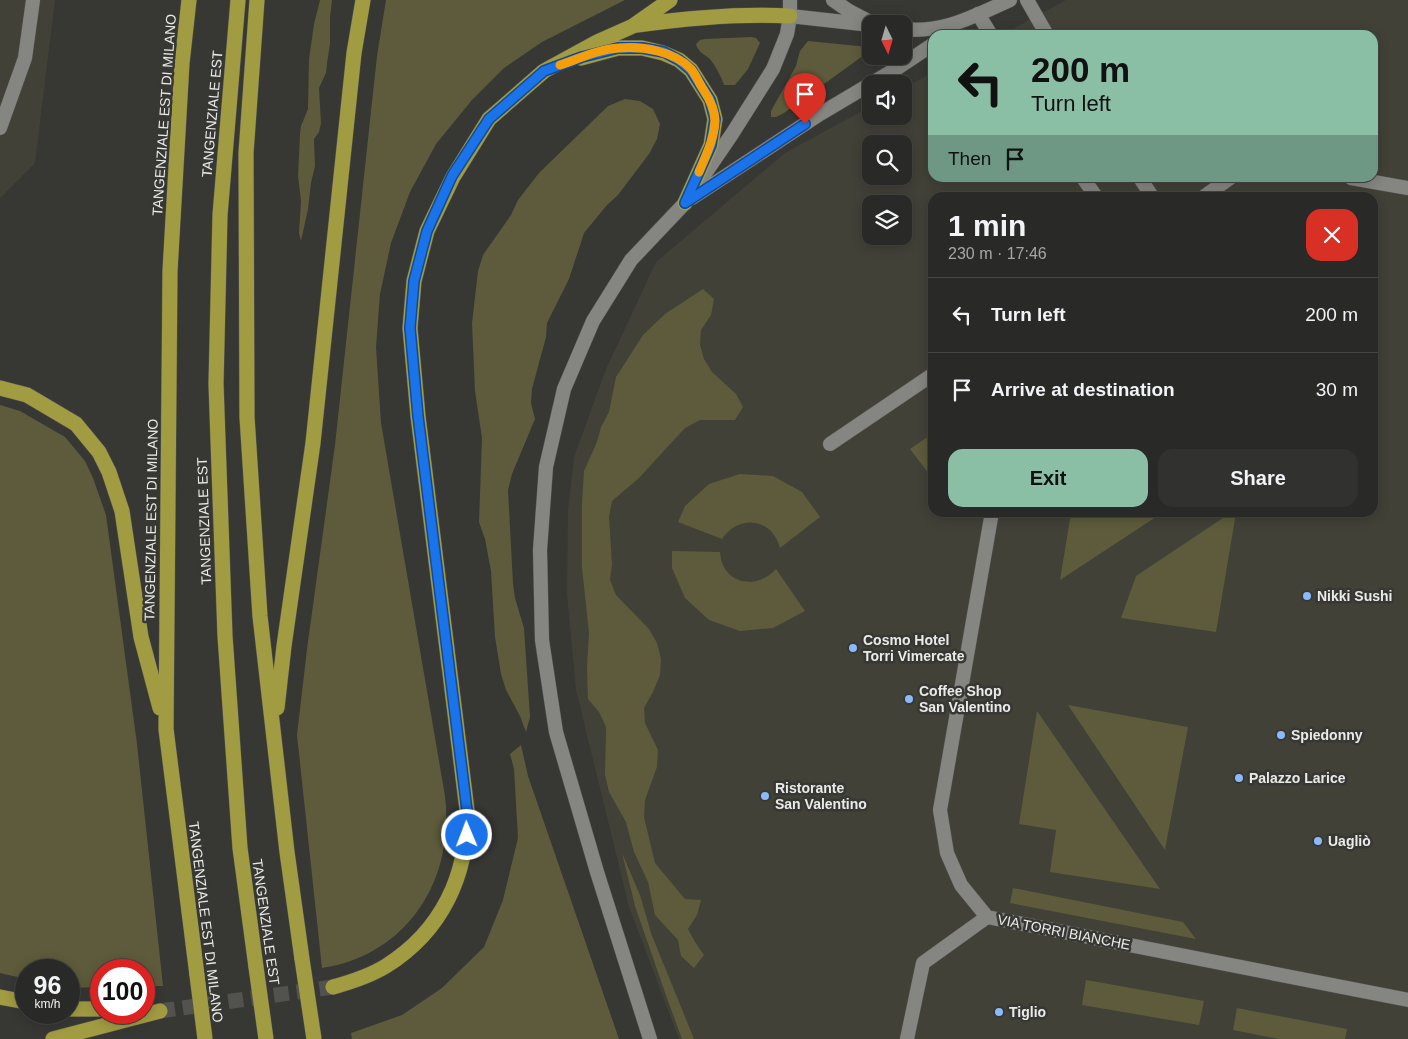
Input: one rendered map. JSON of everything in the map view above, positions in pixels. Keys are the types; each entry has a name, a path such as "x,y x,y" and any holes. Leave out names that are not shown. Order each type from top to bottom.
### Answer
{"highway":[{"name":"TANGENZIALE EST DI MILANO","path":"189,0 182,63 170,271 166,729 205,1039"},
{"name":"TANGENZIALE EST","path":"238,0 220,215 216,384 225,645 240,848 266,1039"},
{"path":"257,0 246,153 247,418 260,616 287,852 314,1039"},
{"path":"275,735 284,646 313,442 353,62 363,0"},
{"path":"333,987 358,979 384,967 407,952 424,934 445,907 458,875 467,835 467,810 418,416 410,328 414,281 427,231 452,176 489,119 544,71 597,42 633,26 670,0"},
{"path":"633,26 705,16 790,16"},
{"path":"544,71 582,57 618,48 642,48 664,52 679,60 691,70 710,100 715,119 711,145 685,203"},
{"path":"0,388 27,395 76,424 99,452 109,472 122,511 141,637 166,729"},
{"path":"0,997 15,1000"},
{"path":"53,1039 110,1024"}],"street":[{"path":"0,128 25,58 33,0"},
{"path":"650,1039 597,872 556,732 542,640 540,550 546,467 564,388 593,321 631,260 685,203 773,69 788,34 790,0"},
{"path":"832,0 862,17"},
{"path":"954,30 1000,0"},
{"path":"912,30 938,28 960,22 1010,0"},
{"path":"1027,0 1044,30"},
{"path":"978,14 987,30"},
{"path":"790,16 862,24"},
{"path":"685,203 820,114 928,48"},
{"path":"1210,192 1224,182"},
{"path":"1374,182 1408,188"},
{"path":"830,444 928,378"},
{"name":"VIA TORRI BIANCHE","path":"991,517 940,810 947,852 961,885 987,918 1408,1000"},
{"path":"907,1039 922,963 987,918"}],"shaded area":[{"path":"0,0 55,0 35,163 0,198"},
{"path":"320,0 332,0 330,43 326,73 319,88 321,123 319,132 314,139 315,166 301,241 299,233 301,201 298,176 300,134 308,109 309,59"},
{"path":"386,0 625,0 542,42 504,68 472,100 436,144 410,192 391,243 380,294 376,347 381,423 445,796 446,827 442,856 433,883 419,908 401,930 379,947 352,960 322,968 297,735 335,445 377,56"},
{"path":"1066,0 1408,0 1408,1039 679,1039 629,907 576,690 567,594 568,509 574,457 606,369 656,262 785,153 862,111 862,125 912,125 912,84 928,75 928,182 1378,182 1378,30 1011,30"},
{"path":"756,38 760,43 748,69 735,85 724,85 710,59 700,51 696,44 700,40 705,39"},
{"path":"808,41 862,46 862,57 784,113 771,117 771,111 796,66 800,51"},
{"path":"625,99 640,101 653,109 660,124 657,139 649,154 618,195 607,205 584,233 569,279 547,323 546,337 532,389 531,403 535,419 512,474 508,490 513,583 515,598 524,628 530,717 526,732 506,690 501,674 495,637 491,571 485,539 479,522 482,438 475,391 472,323 478,271 483,255 511,215 518,200 539,173 608,106"},
{"path":"703,289 714,299 711,315 701,330 700,345 704,359 712,372 736,394 743,407 735,420 700,420 685,428 639,478 612,501 609,517 612,564 610,580 616,595 649,629 657,643 661,659 660,675 644,708 645,723 658,750 657,767 645,800 644,817 655,863 685,899 701,900 697,915 688,929 704,955 694,968 681,956 678,940 655,915 648,882 634,852 626,822 609,792 605,775 606,727 599,712 588,699 589,633 582,568 582,503 584,471 597,442 601,427 609,412 616,377 643,335 665,314"},
{"path":"0,405 20,411 65,437 85,461 106,515 137,744 163,986 155,986 155,959 90,959 90,987 80,988 80,959 15,959 15,976 0,973"},
{"path":"928,437 928,473 910,449"},
{"path":"740,474 773,476 802,492 820,517 780,548 776,538 763,525 746,523 737,526 722,539 678,522 685,506 709,484"},
{"path":"1070,517 1156,517 1060,580"},
{"path":"1224,517 1235,517 1216,632 1121,618 1136,576"},
{"path":"672,551 720,552 722,563 727,571 741,581 759,580 768,576 776,569 805,611 773,628 740,631 709,620 685,598 672,568"},
{"path":"1068,705 1188,727 1165,850"},
{"path":"1037,711 1160,889 1050,872 1056,830 1019,824"},
{"path":"521,745 528,776 619,1039 352,1039 351,1033 402,1015 442,988 484,947 503,900 518,838 514,769 510,754"},
{"path":"622,853 640,895 651,933 694,1039 682,1039 635,906"},
{"path":"1013,888 1183,922 1196,939 1010,903"},
{"path":"1086,980 1204,1001 1199,1025 1082,1005"},
{"path":"1237,1008 1347,1029 1345,1039 1279,1039 1233,1030"}],"tunnel":[{"path":"160,1011 333,987"}],"slow traffic":[{"path":"560,65 618,48 642,48 664,52 679,60 691,70 710,100 715,119 711,145 699,172"}],"place":[{"name":"Nikki Sushi","path":"1307,596"},
{"name":"Cosmo Hotel Torri Vimercate","path":"853,648"},
{"name":"Coffee Shop San Valentino","path":"909,699"},
{"name":"Spiedonny","path":"1281,735"},
{"name":"Palazzo Larice","path":"1239,778"},
{"name":"Ristorante San Valentino","path":"765,796"},
{"name":"Uagliò","path":"1318,841"},
{"name":"Tiglio","path":"999,1012"}],"route":[{"path":"467,835 467,810 418,416 410,328 414,281 427,231 452,176 489,119 544,71 582,57 618,48 642,48 664,52 679,60 691,70 710,100 715,119 711,145 685,203 805,124"}]}
